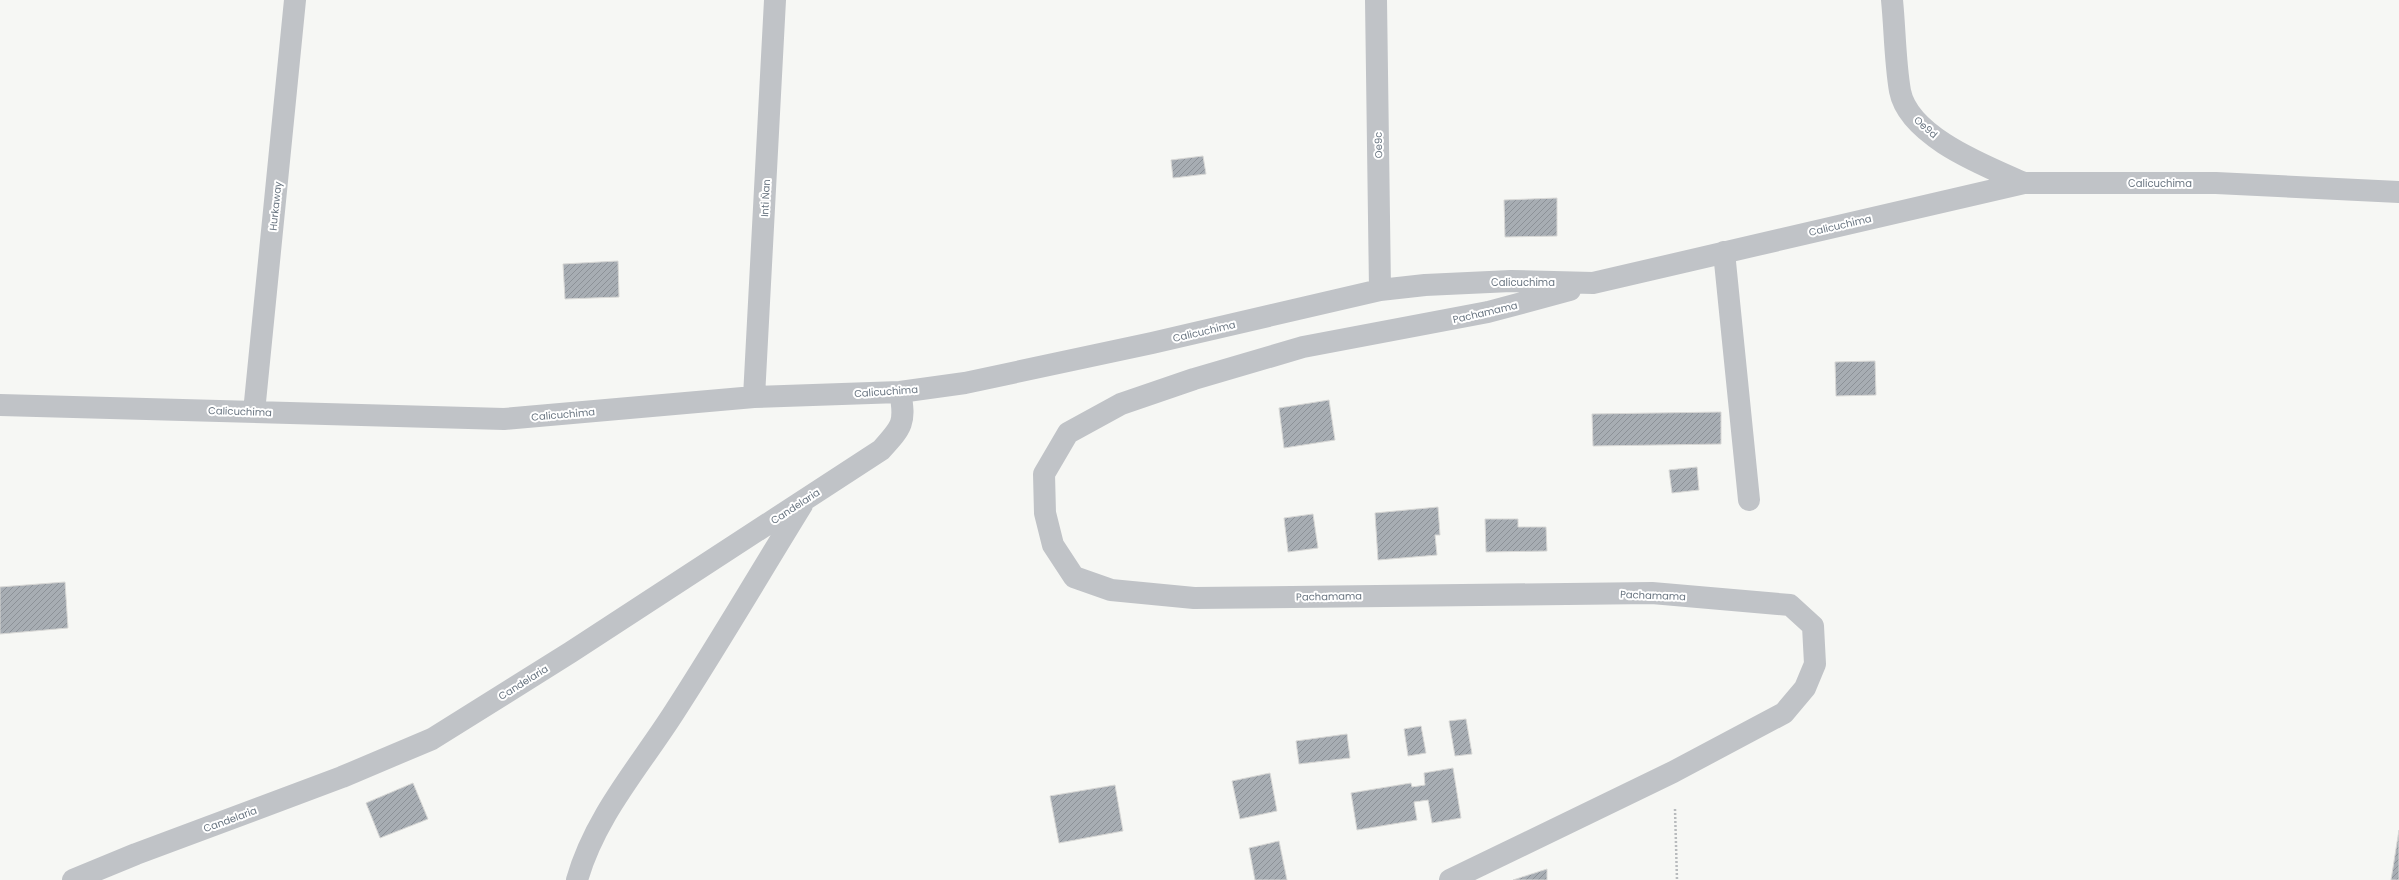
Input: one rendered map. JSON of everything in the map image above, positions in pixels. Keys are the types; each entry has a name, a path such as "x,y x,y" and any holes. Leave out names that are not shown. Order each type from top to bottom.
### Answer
{"street":[{"name":"Hurkaway","path":"254,412 295,0"},
{"name":"Inti Ñan","path":"754,397 775,0"},
{"name":"Oe9c","path":"1376,0 1380,290"},
{"name":"Oe9d","path":"1892,0 1900,92 1907,110 1921,126 1971,160 2024,183"},
{"name":"Calicuchima","path":"0,405 504,419 754,397 900,392 996,376 1380,290 1425,285 1511,281 1593,283 2024,183 2216,183 2399,192"},
{"path":"1724,252 1749,500"},
{"name":"Pachamama","path":"1450,880 1673,772 1784,713 1805,688 1815,664 1813,626 1790,606 1652,593 1194,598 1111,590 1074,577 1053,545 1045,513 1044,474 1068,433 1121,404 1194,379 1304,347 1488,312 1593,283"},
{"name":"Candelaria","path":"73,880 136,854 342,777 432,739 571,652 881,450 904,420 900,392"},
{"path":"577,880 582,860 608,808 675,712 806,499"}],"path":[{"path":"1673,772 1677,880"}],"building":[{"path":"1203,156 1206,174 1173,178 1171,160"},
{"path":"1557,198 1557,236 1505,237 1504,200"},
{"path":"618,261 619,297 565,299 563,264"},
{"path":"1875,361 1876,395 1836,396 1835,362"},
{"path":"1329,400 1335,440 1284,448 1279,408"},
{"path":"1721,412 1721,444 1593,446 1592,414"},
{"path":"1697,467 1699,490 1672,493 1669,470"},
{"path":"1438,507 1440,535 1435,535 1437,555 1378,560 1375,513"},
{"path":"1313,514 1318,548 1288,552 1284,518"},
{"path":"1485,519 1518,519 1518,527 1546,527 1547,551 1486,552"},
{"path":"65,582 68,628 0,634 0,587"},
{"path":"1466,719 1472,754 1455,756 1449,721"},
{"path":"1421,726 1426,753 1408,756 1404,729"},
{"path":"1347,734 1350,758 1299,764 1296,741"},
{"path":"1453,768 1461,818 1432,823 1428,800 1414,802 1417,820 1357,830 1351,793 1411,783 1412,787 1425,785 1424,773"},
{"path":"1270,773 1277,811 1240,819 1232,781"},
{"path":"413,783 428,819 380,838 366,803"},
{"path":"1115,785 1123,831 1059,843 1050,796"},
{"path":"2399,830 2399,880 2391,880"},
{"path":"1279,841 1287,880 1255,880 1249,848"},
{"path":"1547,869 1547,880 1513,880"}]}
